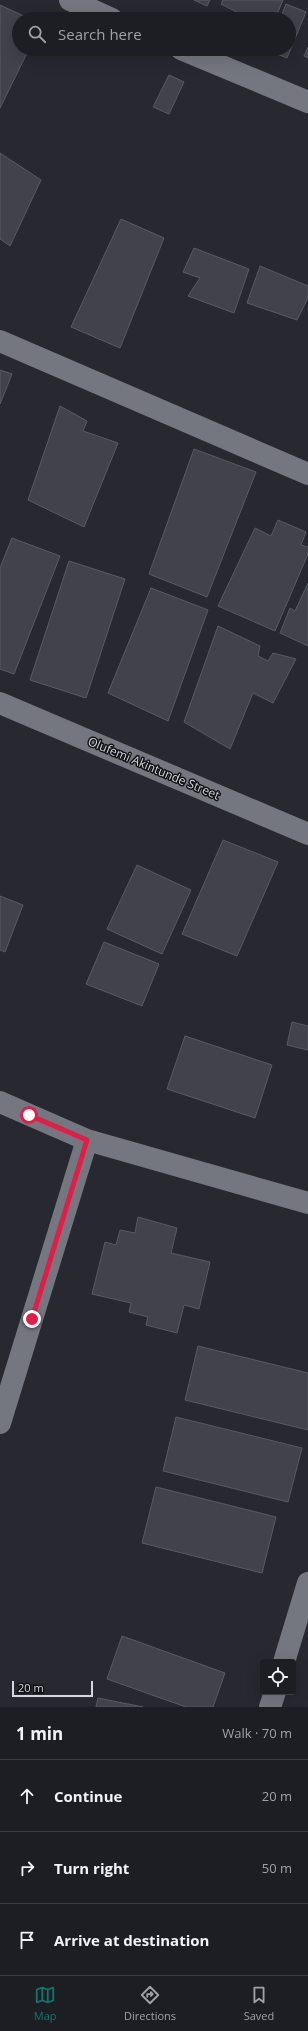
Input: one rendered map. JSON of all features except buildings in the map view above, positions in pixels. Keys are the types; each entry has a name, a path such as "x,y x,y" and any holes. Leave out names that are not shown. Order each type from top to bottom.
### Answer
{"street":[{"path":"70,0 97,12"},
{"path":"198,56 308,102"},
{"path":"0,341 308,474"},
{"name":"Olufemi Akintunde Street","path":"0,703 308,834"},
{"path":"0,1102 87,1140 308,1203"},
{"path":"0,1423 87,1140"},
{"path":"285,1659 308,1586"},
{"path":"270,1707 274,1695"}],"route":[{"path":"29,1115 87,1140 32,1319"}]}
